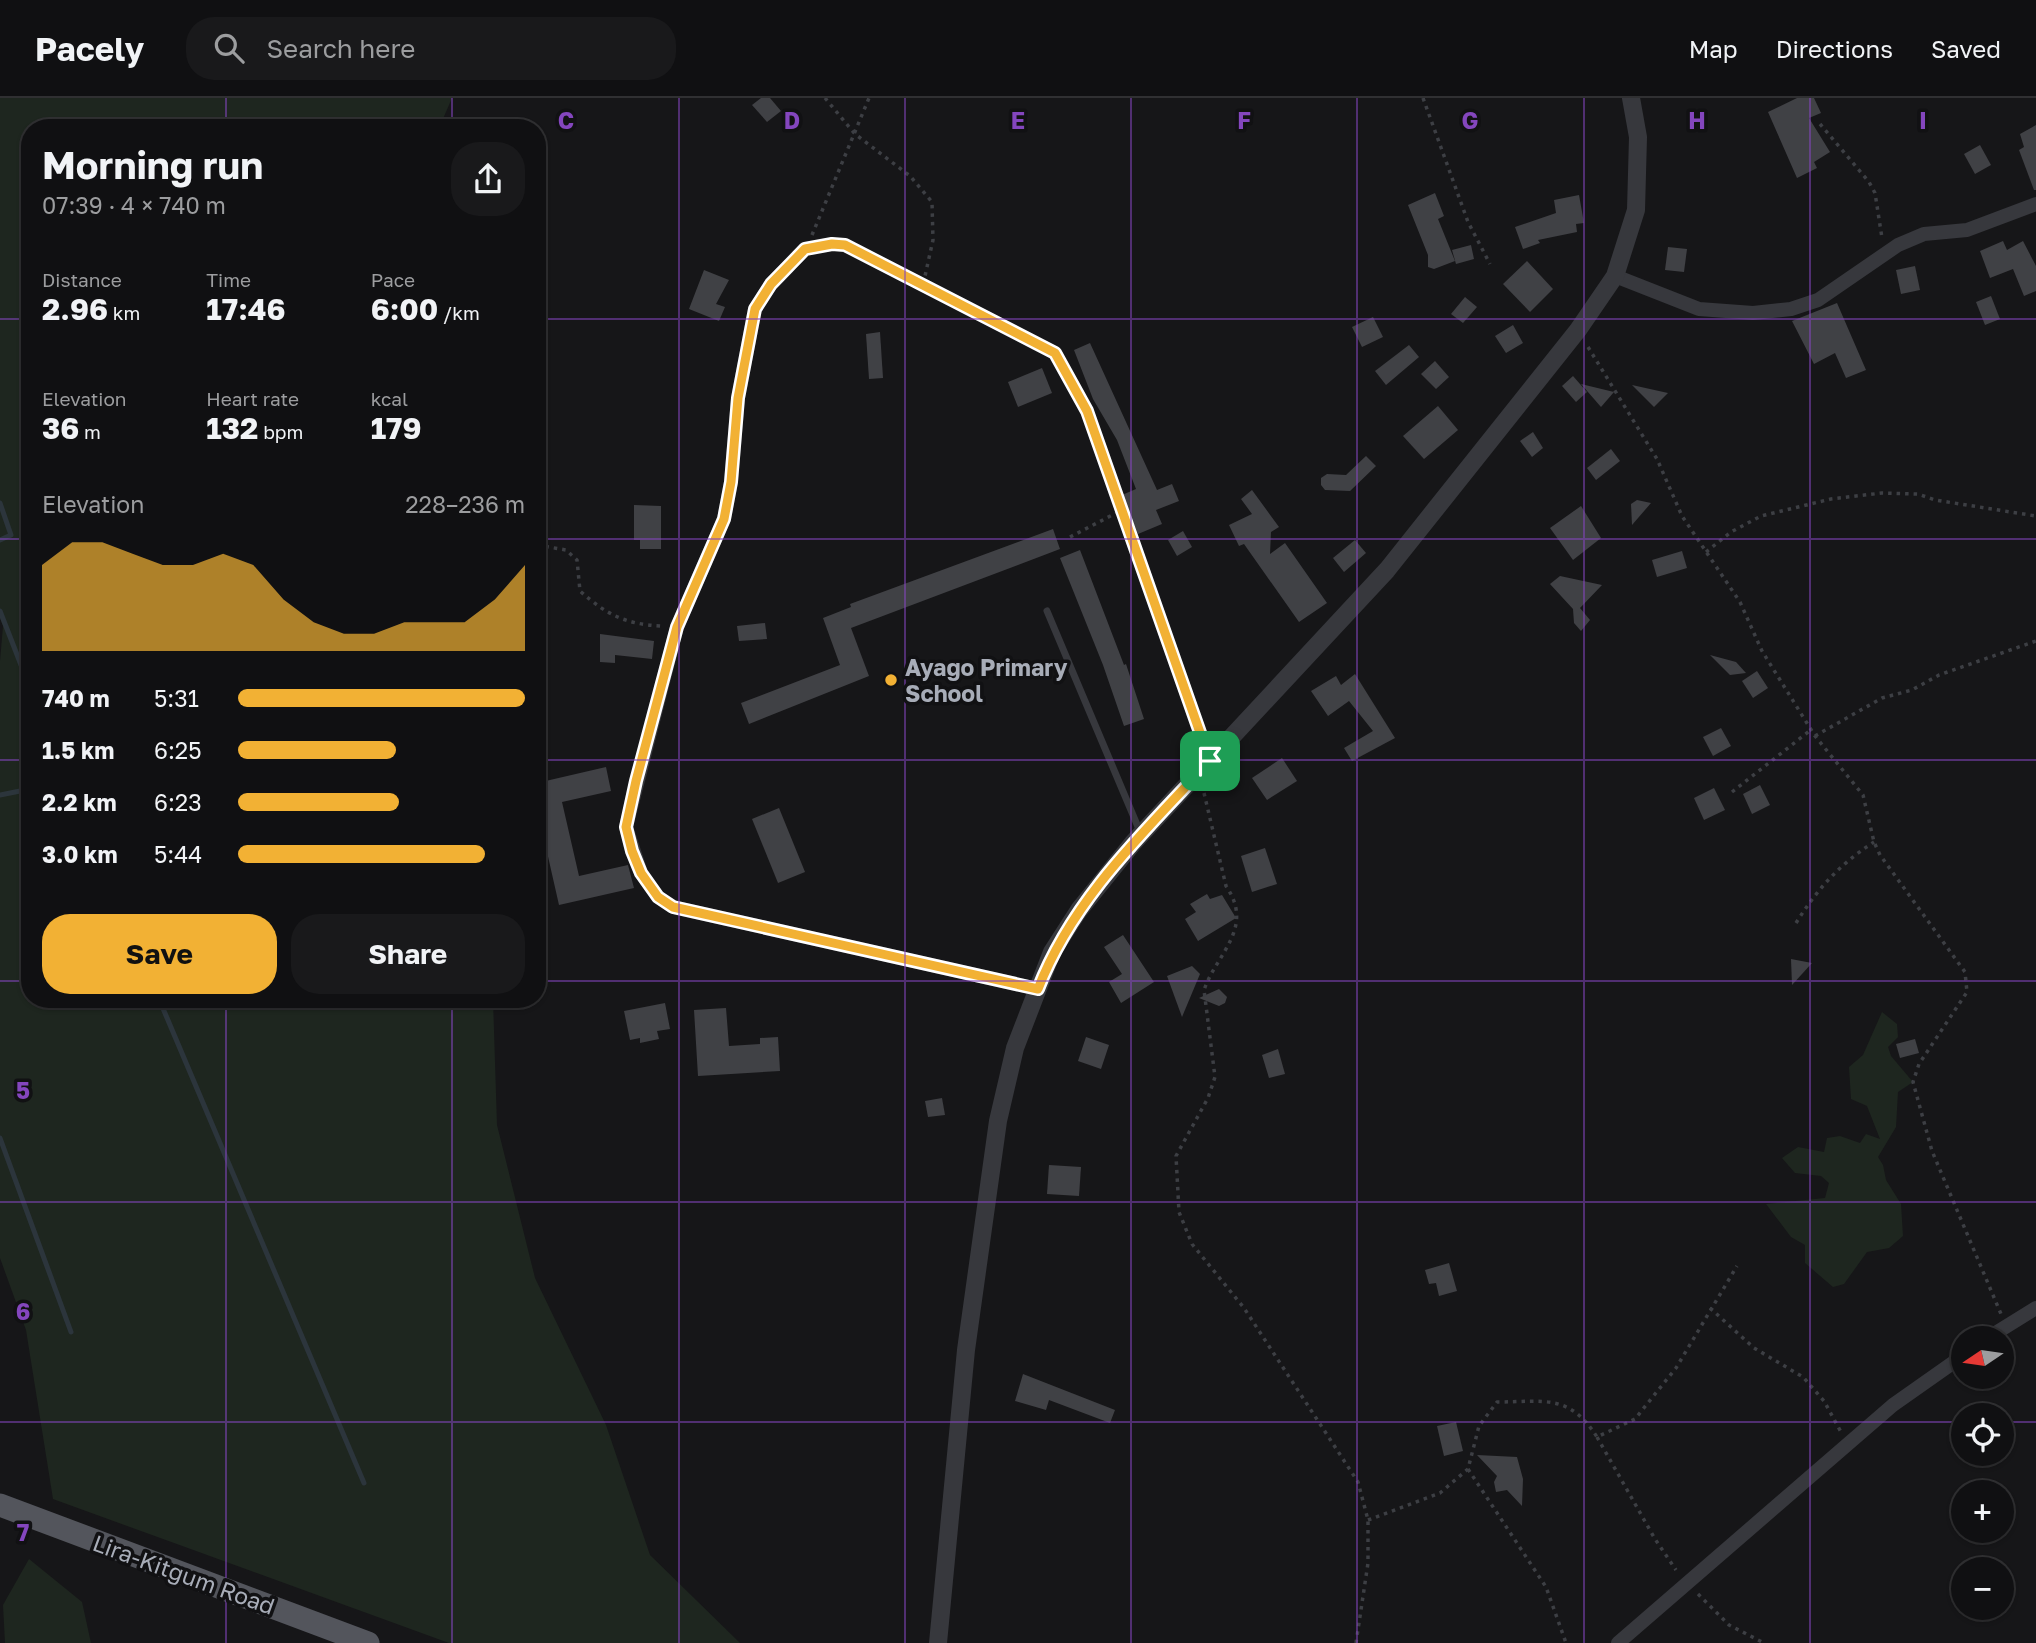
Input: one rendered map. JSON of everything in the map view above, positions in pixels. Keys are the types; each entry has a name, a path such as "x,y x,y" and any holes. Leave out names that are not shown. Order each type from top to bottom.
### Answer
{"main road":[{"name":"Lira-Kitgum Road","path":"0,1506 368,1643"}],"street":[{"path":"938,1643 965,1364 998,1121 1015,1048 1052,952 1079,910 1142,834 1387,570 1578,330 1615,276 1636,210 1638,137 1632,98"},
{"path":"1615,276 1699,309 1753,313 1791,309 1818,300 1885,254 1924,234 1967,230 2036,204"},
{"path":"805,249 771,284 755,309 738,398 731,482 724,519 677,627 626,827 641,873 658,897 673,907 1038,989"},
{"path":"2006,1325 2036,1308"},
{"path":"1618,1643 1893,1405 1951,1364"}],"lane":[{"path":"1047,611 1142,834"}],"path":[{"path":"825,98 855,134 910,176 932,202 933,240 923,285"},
{"path":"869,98 805,249 845,245 1055,353 1087,411 1210,761"},
{"path":"1423,98 1468,222 1490,264"},
{"path":"1819,124 1861,170 1875,193 1885,254"},
{"path":"1578,330 1657,459 1682,516 1741,602 1762,651 1815,736 1863,795 1874,842 1880,855 1965,972 1967,992 1919,1063 1913,1082 1932,1151 2006,1325"},
{"path":"1706,552 1731,532 1760,516 1831,499 1882,493 1918,494 1935,500 2036,516"},
{"path":"1070,537 1122,510"},
{"path":"546,547 566,550 577,560 580,591 599,608 632,624 677,627"},
{"path":"1815,736 1882,698 1912,690 1939,676 2036,641"},
{"path":"1732,792 1812,729"},
{"path":"1196,776 1205,794 1226,886 1234,897 1238,915 1227,952 1208,977 1204,990 1215,1077 1208,1098 1176,1156 1175,1183 1179,1212 1192,1244 1244,1308 1358,1482 1368,1520 1368,1563 1356,1643"},
{"path":"1796,923 1817,889 1844,861 1874,842"},
{"path":"1598,1437 1635,1419 1676,1368 1700,1332 1710,1308 1737,1266"},
{"path":"1710,1308 1754,1348 1803,1377 1824,1401 1848,1444"},
{"path":"1368,1520 1440,1493 1468,1469 1479,1426 1497,1402 1564,1403 1587,1421 1598,1437 1655,1539 1687,1584 1729,1625 1763,1643"},
{"path":"1468,1469 1546,1587 1566,1643"}],"shaded area":[{"path":"0,98 452,98 443,119 21,119 21,1008 493,1008 497,1125 535,1278 606,1425 650,1555 740,1643 449,1643 53,1499 26,1330 0,1258 0,661 3,626 0,618"},
{"path":"1882,1012 1897,1024 1898,1037 1888,1047 1891,1056 1913,1082 1898,1092 1896,1127 1878,1157 1886,1180 1901,1204 1903,1236 1889,1248 1867,1252 1844,1284 1833,1287 1805,1263 1805,1245 1791,1237 1766,1204 1825,1198 1829,1183 1821,1176 1795,1173 1782,1158 1798,1147 1824,1152 1827,1138 1840,1136 1860,1143 1866,1134 1880,1139 1867,1106 1851,1099 1849,1067 1863,1055"},
{"path":"29,1559 82,1602 91,1643 5,1643 3,1605"}],"building":[{"path":"761,98 770,98 781,111 767,122 752,105"},
{"path":"1797,98 1814,98 1821,113 1809,118 1830,152 1814,162 1817,168 1797,178 1768,112"},
{"path":"2036,125 2034,190 2019,150 2024,147 2020,134"},
{"path":"1980,145 1991,165 1975,174 1964,154"},
{"path":"1435,193 1444,216 1438,219 1455,261 1434,269 1428,267 1428,255 1408,205"},
{"path":"1579,195 1584,223 1576,224 1577,232 1538,240 1540,243 1523,249 1515,227 1556,213 1554,200"},
{"path":"2003,241 2007,250 2023,241 2036,266 2036,291 2024,296 2013,269 1990,278 1980,251"},
{"path":"1471,245 1474,259 1456,264 1452,250"},
{"path":"1668,247 1687,249 1684,272 1665,270"},
{"path":"1527,261 1553,289 1530,312 1503,284"},
{"path":"1915,266 1920,290 1901,294 1896,270"},
{"path":"704,270 729,280 716,304 725,307 719,321 689,309"},
{"path":"1991,296 2000,319 1985,325 1976,302"},
{"path":"1465,297 1477,307 1463,323 1451,314"},
{"path":"1837,303 1866,370 1846,378 1835,353 1814,364 1792,321"},
{"path":"1373,317 1383,337 1362,347 1352,327"},
{"path":"1513,325 1523,343 1506,353 1495,336"},
{"path":"880,332 883,378 869,379 866,334"},
{"path":"1090,343 1157,490 1172,484 1179,501 1156,510 1162,524 1138,534 1122,495 1136,489 1117,440 1093,399 1074,350"},
{"path":"1409,345 1419,357 1386,385 1375,371"},
{"path":"1435,361 1449,377 1436,389 1421,374"},
{"path":"1042,368 1052,393 1018,407 1008,382"},
{"path":"1573,376 1587,392 1576,402 1562,386"},
{"path":"1581,384 1614,392 1601,407"},
{"path":"1632,385 1668,393 1654,407"},
{"path":"1438,406 1458,430 1424,459 1403,436"},
{"path":"1533,432 1543,448 1532,457 1520,441"},
{"path":"1611,449 1620,461 1596,480 1587,468"},
{"path":"1366,456 1376,466 1350,491 1325,490 1321,485 1321,478 1327,474 1346,475"},
{"path":"1252,490 1279,527 1271,532 1270,554 1285,543 1327,603 1299,622 1244,544 1239,546 1229,525 1252,514 1241,499"},
{"path":"1637,500 1651,503 1632,525 1631,504"},
{"path":"634,505 661,506 661,549 640,549 640,540 634,540"},
{"path":"1581,506 1601,538 1573,560 1550,528"},
{"path":"1053,529 1060,549 851,628 869,676 749,724 741,703 840,665 823,618 851,607 850,604"},
{"path":"1183,531 1192,547 1177,556 1168,540"},
{"path":"1355,540 1366,553 1344,572 1333,558"},
{"path":"1080,550 1124,665 1126,664 1144,719 1124,726 1060,558"},
{"path":"1682,551 1687,568 1657,577 1652,560"},
{"path":"1560,576 1602,585 1580,608 1590,620 1581,631 1574,623 1573,609 1550,584"},
{"path":"765,623 767,639 739,641 737,626"},
{"path":"600,634 654,641 652,659 615,655 615,663 600,662"},
{"path":"1710,655 1736,662 1746,673 1730,675"},
{"path":"1757,671 1768,688 1753,698 1742,681"},
{"path":"1355,674 1395,738 1352,761 1344,748 1373,731 1349,701 1328,716 1311,691 1336,676 1341,685"},
{"path":"1721,728 1731,746 1713,756 1703,737"},
{"path":"1282,758 1297,781 1267,800 1252,778"},
{"path":"606,767 611,791 562,802 579,876 628,865 634,888 559,905 546,848 546,781"},
{"path":"1760,785 1770,805 1752,814 1743,794"},
{"path":"1714,788 1725,810 1704,820 1694,798"},
{"path":"779,808 805,872 778,883 752,819"},
{"path":"1265,848 1277,884 1252,892 1241,856"},
{"path":"1207,894 1210,899 1222,895 1236,918 1198,941 1185,919 1196,912 1190,904"},
{"path":"1123,935 1154,982 1121,1003 1109,982 1122,974 1104,947"},
{"path":"1791,959 1812,963 1792,985"},
{"path":"1192,966 1200,974 1182,1017 1167,976"},
{"path":"1219,989 1227,997 1225,1003 1219,1006 1199,998"},
{"path":"665,1003 670,1029 657,1031 659,1039 640,1043 640,1038 630,1040 624,1011"},
{"path":"726,1008 729,1046 760,1044 760,1038 778,1037 780,1071 698,1076 694,1010"},
{"path":"1086,1037 1109,1045 1101,1069 1078,1061"},
{"path":"1915,1039 1919,1053 1900,1058 1896,1044"},
{"path":"1278,1049 1285,1074 1269,1078 1262,1055"},
{"path":"942,1098 945,1115 928,1117 925,1101"},
{"path":"1049,1165 1081,1167 1079,1196 1047,1194"},
{"path":"1449,1263 1457,1291 1439,1296 1436,1283 1429,1284 1425,1270"},
{"path":"1023,1374 1115,1410 1110,1423 1049,1400 1046,1410 1015,1401"},
{"path":"1456,1422 1463,1451 1444,1456 1437,1426"},
{"path":"1477,1455 1517,1457 1523,1479 1522,1506 1507,1490 1496,1492 1494,1482 1497,1476"}],"waterway":[{"path":"0,503 11,535 0,540"},
{"path":"0,611 21,665"},
{"path":"0,795 21,791"},
{"path":"163,1008 364,1483"},
{"path":"0,1138 71,1332"}],"place":[{"name":"Ayago Primary School","path":"891,680"}],"route":[{"path":"832,244 845,245 1055,353 1087,411 1210,761 1133,843 1079,910 1052,952 1038,989 673,907 658,897 641,873 626,827 636,781 677,627 724,519 731,482 738,398 755,309 771,284 805,249 832,244"}]}
